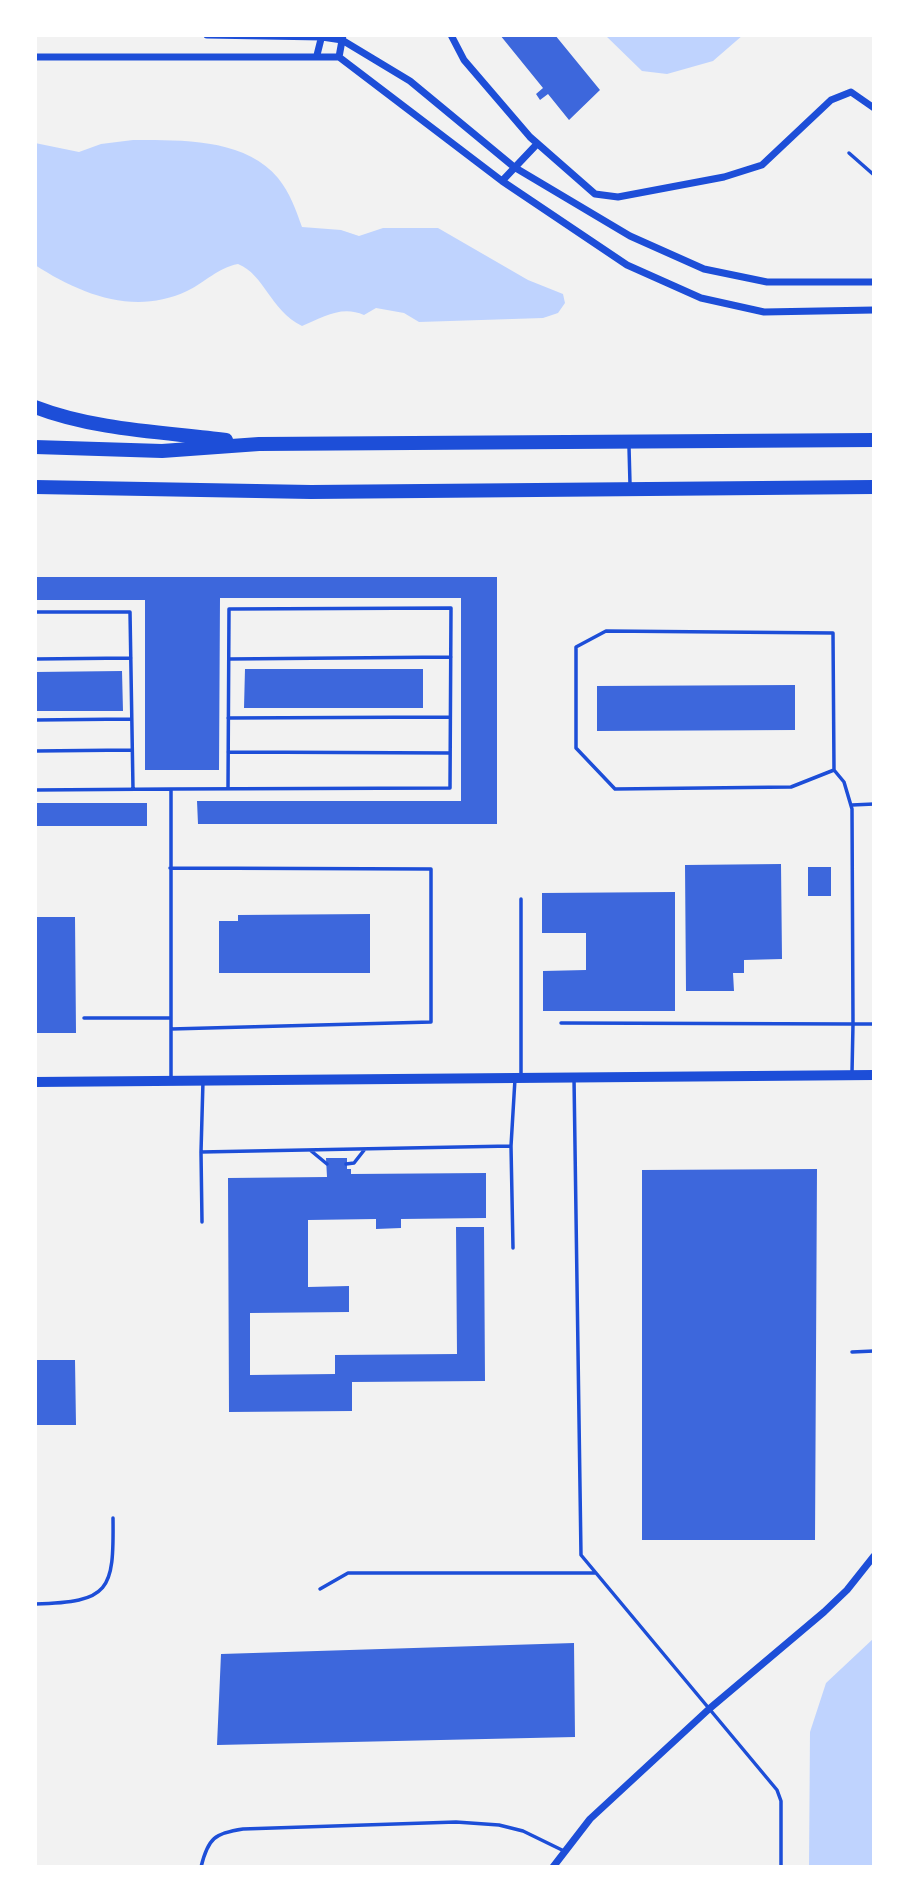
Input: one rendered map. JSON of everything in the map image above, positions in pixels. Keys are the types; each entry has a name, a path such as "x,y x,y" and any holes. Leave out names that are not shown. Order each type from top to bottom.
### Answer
{"highway":[{"path":"35,407 53,414 114,425 259,444"},
{"path":"35,447 162,451 259,444 874,440"},
{"path":"35,488 311,492 874,487"}],"street":[{"path":"207,35 343,38 410,80 514,167 630,236 704,269 767,282 874,282"},
{"path":"451,35 464,60 537,144 595,194 618,197 724,177 762,165 831,100 851,92 874,108"},
{"path":"317,55 322,36"},
{"path":"339,57 343,38"},
{"path":"35,57 339,57 502,181 627,265 701,298 764,312 874,310"},
{"path":"502,181 537,144"},
{"path":"35,1082 574,1076 874,1076"},
{"path":"554,1867 590,1819 709,1709 832,1604 874,1556"}],"lane":[{"path":"849,153 874,175"},
{"path":"629,441 629,490"},
{"path":"35,790 450,788 451,608 229,609 228,789"},
{"path":"35,612 130,612 133,789"},
{"path":"834,770 791,788 615,789 576,748 576,647 606,631 833,633 834,770 844,782 850,805 852,1075"},
{"path":"229,659 451,657"},
{"path":"35,659 131,658"},
{"path":"228,718 450,717"},
{"path":"35,720 131,719"},
{"path":"35,751 132,750"},
{"path":"228,752 450,753"},
{"path":"171,789 171,1081"},
{"path":"850,805 874,804"},
{"path":"170,868 431,869 431,1022 171,1029"},
{"path":"513,1248 511,1146 518,1077 521,899"},
{"path":"84,1018 171,1017"},
{"path":"561,1023 874,1024"},
{"path":"574,1076 581,1555 777,1790 781,1801 781,1867"},
{"path":"202,1222 203,1081"},
{"path":"201,1152 511,1146"},
{"path":"346,1164 354,1163 365,1149"},
{"path":"310,1150 327,1164"},
{"path":"852,1352 874,1351"},
{"path":"35,1604 73,1603 102,1591 110,1578 113,1518"},
{"path":"320,1589 348,1573 596,1573"},
{"path":"201,1867 206,1848 220,1833 243,1829 456,1822 499,1825 533,1835 564,1851"}],"water":[{"path":"605,35 743,35 713,61 667,74 642,71"},
{"path":"133,140 191,141 230,148 264,165 278,178 302,227 341,230 359,236 383,228 438,228 528,280 563,294 565,303 558,313 543,318 419,322 404,313 376,308 364,315 348,311 333,313 302,326 282,311 254,276 238,264 224,269 187,291 147,302 89,293 35,265 35,143 79,152 101,144"},
{"path":"874,1638 874,1867 809,1867 810,1732 826,1683"}],"building":[{"path":"500,35 555,35 600,90 569,120 548,94 540,100 536,94 543,88"},
{"path":"35,577 497,577 497,824 198,824 197,801 461,801 461,598 220,598 219,770 145,770 145,600 35,600"},
{"path":"245,669 423,669 423,708 244,708"},
{"path":"122,671 123,711 35,711 35,672"},
{"path":"795,685 795,730 597,731 597,686"},
{"path":"35,803 147,803 147,826 35,826"},
{"path":"781,864 782,959 744,960 744,973 733,973 734,991 686,991 685,865"},
{"path":"808,867 831,867 831,896 808,896"},
{"path":"675,892 675,1011 543,1011 543,971 586,970 586,933 542,933 542,893"},
{"path":"370,914 370,973 219,973 219,921 238,921 238,915"},
{"path":"35,917 75,917 76,1033 35,1033"},
{"path":"326,1158 347,1158 347,1169 351,1169 351,1174 486,1173 486,1218 401,1219 401,1228 376,1229 376,1219 308,1220 308,1287 349,1286 349,1312 250,1313 250,1375 335,1374 335,1355 457,1354 456,1227 484,1227 485,1381 352,1382 352,1411 229,1412 228,1178 327,1177"},
{"path":"817,1169 815,1540 642,1540 642,1170"},
{"path":"35,1360 75,1360 76,1425 35,1425"},
{"path":"574,1643 575,1737 217,1745 221,1654"}]}
